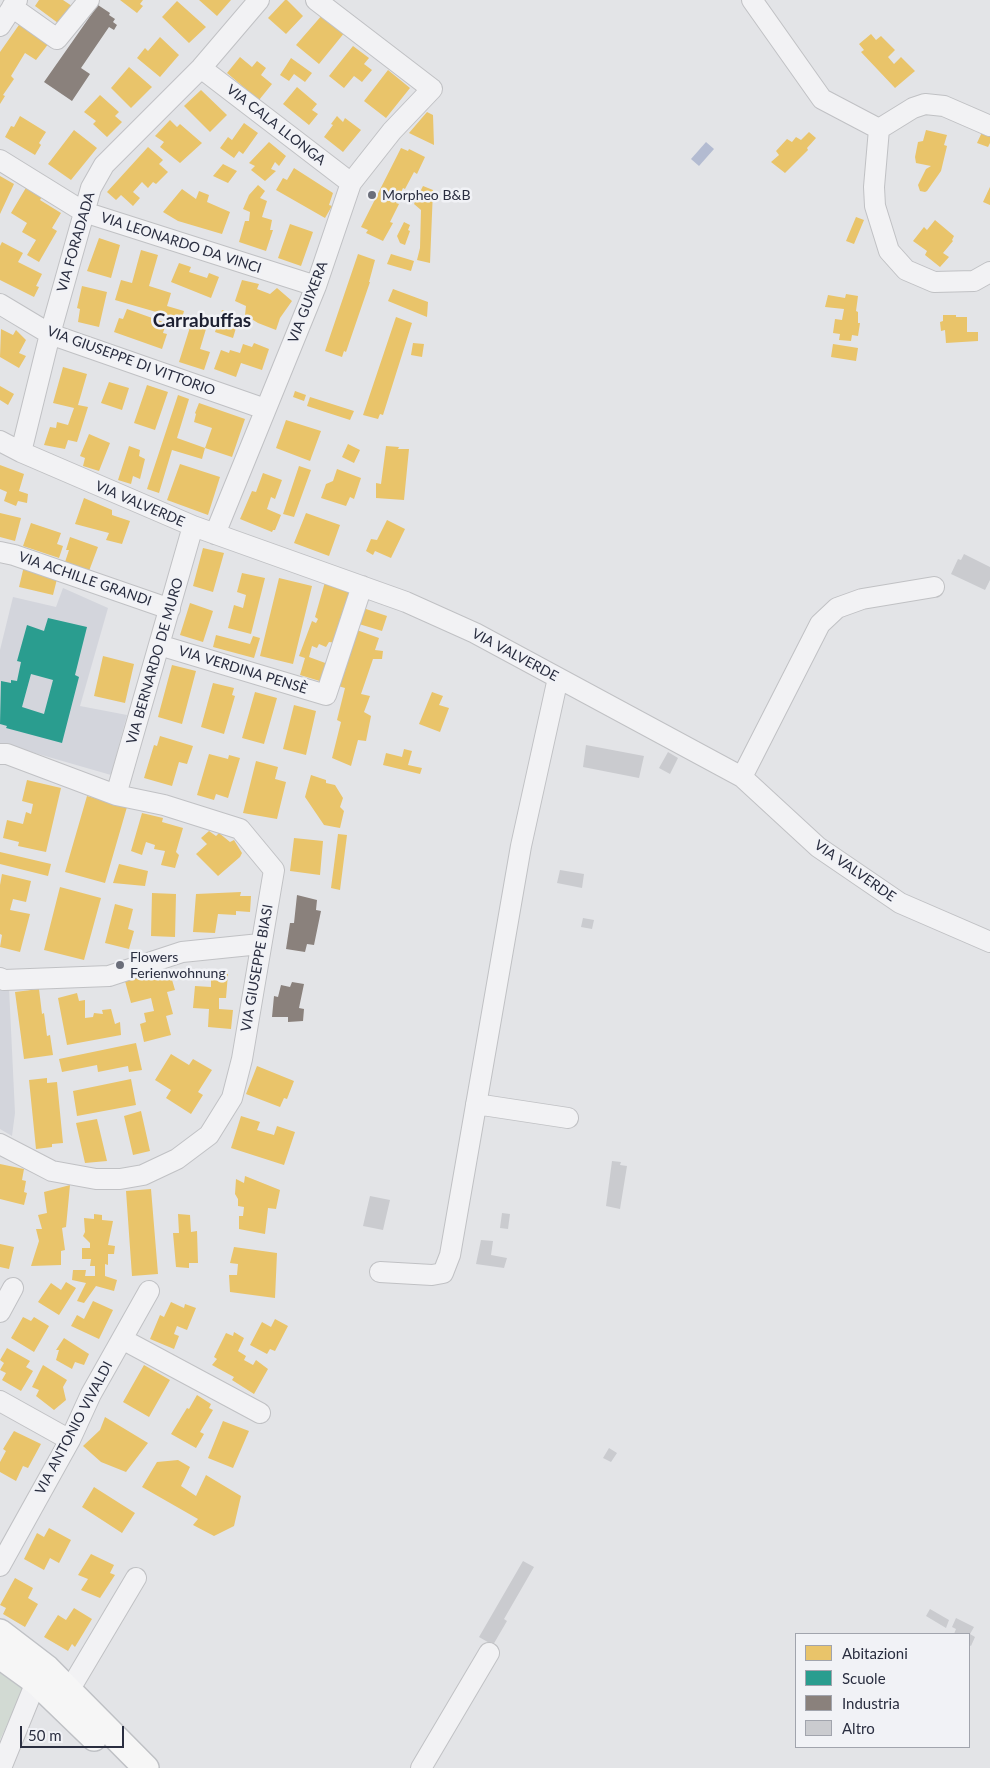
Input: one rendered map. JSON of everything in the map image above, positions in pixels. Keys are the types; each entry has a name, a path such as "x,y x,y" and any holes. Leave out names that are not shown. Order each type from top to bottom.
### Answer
{"main road":[{"path":"0,1632 42,1675 125,1768"},
{"path":"0,1656 70,1690 146,1768"}],"street":[{"path":"0,26 15,3 57,39 89,0"},
{"name":"VIA FORADADA","path":"20,452 50,334 91,188 104,165 201,68 259,0"},
{"name":"VIA GUIXERA","path":"216,534 316,286 351,183 392,131 432,89 316,0"},
{"path":"752,0 822,99 879,129"},
{"name":"VIA CALA LLONGA","path":"201,68 351,183"},
{"path":"879,129 913,108 925,104 944,106 990,126"},
{"path":"879,129 874,187 875,206 889,251 906,270 934,282 974,281 990,272"},
{"name":"VIA LEONARDO DA VINCI","path":"0,160 84,212 316,286"},
{"name":"VIA GIUSEPPE DI VITTORIO","path":"0,304 50,334 266,409"},
{"name":"VIA VALVERDE","path":"0,441 20,452 193,526 406,602 475,633 742,777 818,847 900,903 990,942"},
{"name":"VIA BERNARDO DE MURO","path":"116,795 193,526"},
{"name":"VIA ACHILLE GRANDI","path":"0,552 14,555 170,609"},
{"name":"VIA VERDINA PENSÈ","path":"159,645 326,695 362,586"},
{"path":"742,777 820,624 837,608 862,599 934,587"},
{"path":"380,1272 432,1275 443,1272 450,1254 521,846 558,678"},
{"name":"VIA GIUSEPPE BIASI","path":"0,754 7,754 116,795 164,805 240,829 274,870 242,1059 232,1098 209,1135 177,1159 143,1175 120,1179 96,1179 52,1171 0,1144"},
{"path":"0,978 4,980 109,976 182,952 260,944"},
{"path":"476,1104 568,1118"},
{"path":"0,1312 13,1288"},
{"name":"VIA ANTONIO VIVALDI","path":"0,1566 70,1440 91,1394 149,1291"},
{"path":"122,1339 260,1413"},
{"path":"0,1401 70,1440"},
{"path":"70,1690 136,1578"},
{"path":"421,1768 489,1653"},
{"path":"1,1768 42,1675"}],"shaded area":[{"path":"63,588 108,608 80,706 127,715 111,775 0,743 0,650 13,597 56,607"},
{"path":"0,985 9,988 15,1113 12,1136 0,1129"},
{"path":"0,1665 27,1681 0,1740"}],"water":[{"path":"706,142 714,149 699,166 691,159"}],"building: Abitazioni":[{"path":"39,0 63,0 72,6 62,26 35,6"},
{"path":"120,0 143,0 140,4 143,6 137,13"},
{"path":"199,0 231,0 217,16"},
{"path":"285,0 303,16 286,34 268,18"},
{"path":"177,1 206,27 189,43 162,17"},
{"path":"323,14 345,32 319,64 296,45"},
{"path":"21,22 49,43 36,60 25,53 11,76 14,79 3,95 5,96 0,104 0,52"},
{"path":"871,34 876,40 881,36 895,50 888,57 894,64 901,57 915,71 895,88 861,52 864,50 859,44"},
{"path":"160,37 179,55 160,77 137,58 145,48 148,51"},
{"path":"353,46 369,58 364,64 372,70 362,82 354,76 344,88 329,76"},
{"path":"240,57 252,67 257,61 266,68 261,75 272,84 259,100 227,73"},
{"path":"291,58 312,73 305,82 294,74 289,81 280,75"},
{"path":"129,67 152,87 131,108 111,88"},
{"path":"388,70 410,88 386,118 364,101"},
{"path":"297,87 317,104 312,110 318,114 309,125 283,104"},
{"path":"201,90 227,115 210,132 184,106"},
{"path":"100,95 119,112 115,116 122,122 107,137 93,124 96,121 84,112"},
{"path":"427,112 433,115 434,145 409,133"},
{"path":"20,116 46,132 39,143 41,145 35,155 5,137 11,126 14,127"},
{"path":"337,116 343,122 345,118 361,130 343,152 324,137"},
{"path":"170,120 177,127 180,124 202,143 180,163 160,147 164,142 155,136"},
{"path":"244,123 258,133 243,154 239,151 234,158 220,148 228,137 232,140"},
{"path":"74,130 97,148 71,180 48,164"},
{"path":"926,130 947,135 944,145 947,146 941,171 925,192 920,191 918,185 926,169 931,166 916,163 915,157 918,142 923,141"},
{"path":"983,130 990,133 988,147 977,143"},
{"path":"809,132 816,138 807,148 808,150 785,173 771,162 779,155 776,151 787,139 792,142 796,137 801,140"},
{"path":"269,142 286,156 279,166 275,162 271,169 276,171 265,181 251,170 255,166 249,163"},
{"path":"148,147 163,160 159,164 168,172 156,184 153,182 148,188 142,182 133,192 140,198 133,206 121,195 116,200 107,192"},
{"path":"401,148 408,151 409,149 425,157 417,174 414,172 405,189 403,188 396,203 399,204 390,222 393,223 383,241 366,233 368,230 361,227"},
{"path":"223,164 237,171 228,183 213,176"},
{"path":"294,168 333,193 329,205 332,206 325,218 276,190 283,178 287,180"},
{"path":"0,176 14,184 0,214"},
{"path":"258,185 265,191 260,198 267,201 262,217 272,220 270,230 273,230 266,251 239,242 245,221 249,221 250,212 243,209 249,195"},
{"path":"27,186 43,195 40,200 61,213 52,228 57,231 39,262 27,255 36,240 22,232 27,223 11,213"},
{"path":"423,186 433,190 430,263 417,260 420,248 421,210 414,204"},
{"path":"990,187 990,205 983,202"},
{"path":"182,189 196,199 199,191 209,195 207,202 230,212 222,234 178,221 163,212"},
{"path":"856,217 864,220 854,244 846,241"},
{"path":"935,220 954,236 953,241 943,253 949,257 940,267 925,255 927,251 913,241 924,227 927,230"},
{"path":"404,222 410,225 405,245 400,243 397,236"},
{"path":"290,224 313,232 301,266 278,258"},
{"path":"99,238 120,245 111,278 87,271"},
{"path":"2,242 23,253 18,262 42,274 36,286 39,287 34,297 0,280 0,246"},
{"path":"141,250 158,255 149,286 171,293 167,306 184,311 181,322 170,319 170,316 115,300 121,280 132,283"},
{"path":"358,254 375,260 370,282 346,352 344,351 342,357 325,351"},
{"path":"391,254 414,261 411,271 387,264"},
{"path":"179,263 191,267 189,272 207,278 209,273 219,277 211,298 171,282"},
{"path":"242,280 259,284 257,289 270,294 277,288 292,301 280,318 276,330 258,323 245,315 246,306 235,301"},
{"path":"82,286 107,292 99,327 78,322 80,309 77,308"},
{"path":"393,289 428,302 427,317 388,301"},
{"path":"846,294 858,296 856,311 858,312 858,323 860,323 858,336 852,335 851,341 839,340 840,334 833,333 835,319 842,320 844,309 825,307 828,295 845,298"},
{"path":"127,309 166,323 163,333 167,334 162,349 114,332 119,318 123,319"},
{"path":"222,310 244,318 240,329 236,328 233,338 215,332"},
{"path":"943,315 967,317 967,332 978,332 978,341 946,343 945,330 941,331 940,322 943,321"},
{"path":"396,317 412,323 383,415 380,414 378,419 363,415"},
{"path":"191,324 206,329 200,349 210,352 204,370 179,362"},
{"path":"1,329 13,335 16,330 26,340 19,353 26,356 19,368 0,357"},
{"path":"254,343 269,349 262,370 241,363 236,377 214,369 221,350 229,353 230,350 240,353 243,344 252,347"},
{"path":"413,343 424,344 422,357 411,355"},
{"path":"833,344 858,348 856,361 831,357"},
{"path":"63,367 87,374 78,405 88,407 77,442 68,440 65,449 44,445 50,427 56,428 57,422 68,425 74,408 53,403"},
{"path":"109,382 129,388 122,410 101,403"},
{"path":"147,385 168,392 155,430 134,423"},
{"path":"0,386 14,394 8,405 0,400"},
{"path":"295,391 306,395 304,401 293,397"},
{"path":"178,395 189,399 177,438 205,448 202,459 172,450 159,493 147,489"},
{"path":"310,397 354,411 350,420 307,406"},
{"path":"199,403 245,419 232,457 205,448 212,428 194,422"},
{"path":"286,420 321,431 310,461 276,448"},
{"path":"89,434 110,443 99,471 83,466 85,458 80,456"},
{"path":"348,444 360,450 354,463 342,457"},
{"path":"129,446 140,450 139,456 145,459 140,479 133,476 131,484 118,480"},
{"path":"386,446 409,449 404,500 376,498 376,483 381,484"},
{"path":"180,464 220,477 208,515 167,500"},
{"path":"0,465 24,474 19,491 28,494 27,503 18,501 16,506 4,501 7,492 0,489"},
{"path":"299,466 311,470 294,517 283,514"},
{"path":"337,469 361,478 354,499 350,497 346,506 321,498 326,484 333,481"},
{"path":"263,473 282,480 275,499 271,497 267,509 281,515 275,530 272,532 240,519 252,491 256,492"},
{"path":"84,498 112,510 112,515 130,521 122,544 106,540 109,533 75,524"},
{"path":"0,513 21,518 15,541 0,537"},
{"path":"306,513 340,525 329,556 294,543"},
{"path":"387,520 405,529 391,558 375,551 373,555 366,551 371,539 377,540"},
{"path":"31,523 61,533 57,544 63,546 59,558 23,546"},
{"path":"70,537 98,547 89,571 65,562 69,550 66,550"},
{"path":"203,548 224,553 213,592 193,586"},
{"path":"24,566 58,575 53,595 19,587"},
{"path":"242,573 265,578 251,634 228,628 234,605 243,608 246,595 237,592"},
{"path":"279,578 312,586 293,664 260,656"},
{"path":"325,582 353,591 338,643 329,642 326,647 319,644 317,648 312,646 309,657 328,664 323,682 300,675 305,658 299,656 312,621 316,623 318,619 315,617"},
{"path":"190,603 213,611 203,642 180,635"},
{"path":"363,608 387,616 382,631 359,624"},
{"path":"354,629 379,638 375,650 383,651 382,659 373,659 361,694 370,696 364,712 371,716 366,741 358,740 351,766 332,758 341,722 337,720 345,688 338,686"},
{"path":"216,635 250,644 253,636 260,638 254,658 213,647"},
{"path":"103,656 134,664 125,703 94,696"},
{"path":"172,665 196,671 182,724 158,717"},
{"path":"213,683 234,688 232,695 235,696 224,734 201,727"},
{"path":"255,692 277,698 264,744 242,738"},
{"path":"432,692 443,696 439,705 449,708 440,732 419,724"},
{"path":"294,705 316,711 306,755 283,749"},
{"path":"160,736 193,746 187,764 179,762 172,786 144,778 154,745 157,746"},
{"path":"404,749 412,751 408,765 422,768 420,774 383,765 386,753 402,757"},
{"path":"209,754 228,759 229,755 240,758 228,798 216,794 214,800 197,795"},
{"path":"256,761 278,767 275,779 286,782 277,819 243,813"},
{"path":"311,775 326,780 326,783 335,785 343,798 340,807 344,811 340,828 324,825 305,797"},
{"path":"27,780 61,788 46,852 18,846 19,842 3,838 7,820 23,824 26,812 31,814 33,804 22,801"},
{"path":"87,796 127,807 105,883 65,872"},
{"path":"142,813 163,818 162,822 183,828 176,852 179,855 175,868 161,865 165,851 154,849 155,845 146,842 142,855 131,851"},
{"path":"209,831 216,836 219,833 230,842 234,840 242,853 240,857 218,876 196,854 207,844 201,838"},
{"path":"338,834 347,835 340,890 331,888"},
{"path":"294,838 323,841 320,875 290,871"},
{"path":"0,852 51,864 48,876 0,864"},
{"path":"119,864 148,871 145,886 113,883"},
{"path":"2,874 31,881 26,902 13,899 10,910 30,914 20,952 0,947 2,935 0,934 0,885"},
{"path":"60,887 101,898 84,960 44,950"},
{"path":"241,892 240,896 251,896 250,912 236,911 236,915 218,914 215,933 193,932 196,894"},
{"path":"152,893 176,894 175,937 151,936"},
{"path":"115,904 133,909 128,929 134,931 129,949 105,943"},
{"path":"170,973 175,990 167,992 173,1014 166,1016 171,1035 144,1042 140,1024 146,1022 144,1013 154,1011 151,998 131,1003 125,981 146,975 147,979"},
{"path":"211,973 228,974 226,998 219,998 219,1009 233,1010 231,1029 208,1027 209,1009 193,1008 195,986 211,987"},
{"path":"39,989 42,1014 44,1013 47,1036 50,1035 53,1055 24,1059 15,992"},
{"path":"77,993 79,1001 85,1000 85,1018 93,1017 94,1013 103,1014 102,1010 111,1009 115,1024 120,1022 121,1035 67,1045 58,998"},
{"path":"136,1043 142,1070 129,1072 128,1066 98,1072 97,1065 62,1072 59,1059"},
{"path":"171,1054 189,1065 193,1059 212,1070 198,1092 203,1095 191,1114 166,1098 171,1090 155,1080"},
{"path":"257,1066 294,1081 287,1099 284,1098 280,1107 246,1094"},
{"path":"47,1078 47,1083 57,1082 63,1143 52,1144 52,1147 36,1149 29,1080"},
{"path":"131,1079 136,1105 77,1116 73,1091"},
{"path":"141,1111 150,1151 133,1155 124,1116"},
{"path":"241,1116 260,1122 257,1130 274,1135 277,1126 295,1132 284,1165 231,1148"},
{"path":"97,1119 107,1161 85,1163 76,1123"},
{"path":"0,1164 24,1169 22,1180 26,1181 24,1192 27,1193 24,1205 0,1199"},
{"path":"245,1176 280,1190 276,1209 268,1208 265,1234 239,1229 239,1216 243,1216 244,1207 238,1206 238,1199 235,1194 236,1179 244,1183"},
{"path":"70,1185 66,1227 62,1228 65,1250 61,1251 61,1265 31,1266 39,1241 36,1229 42,1229 38,1215 47,1213 44,1192"},
{"path":"151,1189 158,1274 132,1276 126,1191"},
{"path":"94,1214 102,1215 102,1220 113,1221 108,1245 115,1246 114,1254 108,1254 108,1265 105,1264 105,1276 117,1280 114,1291 96,1286 84,1303 77,1301 86,1283 72,1280 73,1270 86,1270 85,1276 95,1276 95,1266 90,1266 91,1259 82,1259 82,1248 90,1248 90,1243 83,1236 85,1232 84,1218 94,1219"},
{"path":"178,1214 190,1215 191,1232 197,1231 198,1263 189,1263 189,1268 176,1267 173,1233 179,1233"},
{"path":"0,1244 14,1247 9,1269 0,1267"},
{"path":"234,1247 277,1253 275,1298 230,1292 229,1275 237,1275 238,1264 230,1263"},
{"path":"66,1282 76,1288 59,1315 38,1302 51,1283 61,1290"},
{"path":"93,1301 113,1310 99,1339 71,1326 77,1315 84,1319"},
{"path":"171,1302 184,1308 185,1304 196,1308 187,1330 177,1326 174,1334 179,1336 174,1349 150,1339 160,1315 164,1317"},
{"path":"23,1317 31,1321 34,1317 49,1326 34,1352 11,1338"},
{"path":"275,1319 288,1326 275,1351 270,1349 267,1354 250,1345 262,1322 271,1327"},
{"path":"234,1332 244,1338 238,1351 246,1356 244,1360 253,1365 256,1360 268,1369 254,1394 232,1380 234,1377 212,1365 217,1359 214,1357 226,1333 233,1336"},
{"path":"64,1338 89,1354 84,1365 75,1362 72,1369 56,1360 59,1350 56,1350"},
{"path":"7,1348 30,1361 26,1367 33,1371 21,1391 2,1380 6,1373 0,1370 4,1363 0,1360"},
{"path":"43,1365 67,1380 63,1387 66,1400 54,1410 36,1396 39,1390 32,1387"},
{"path":"144,1365 170,1380 149,1417 123,1402"},
{"path":"197,1395 211,1404 209,1408 213,1410 200,1432 204,1434 196,1448 171,1434"},
{"path":"105,1417 148,1443 126,1472 101,1462 83,1446 100,1430"},
{"path":"223,1421 249,1431 233,1468 208,1458"},
{"path":"14,1431 41,1444 28,1468 23,1466 16,1481 0,1472 0,1462 6,1451 3,1449"},
{"path":"178,1460 190,1467 181,1486 196,1496 206,1475 241,1496 234,1526 214,1536 193,1525 198,1519 142,1487 157,1462"},
{"path":"94,1487 135,1513 122,1533 82,1507"},
{"path":"49,1528 71,1540 59,1563 50,1558 44,1570 24,1559 37,1533 44,1537"},
{"path":"91,1554 114,1565 110,1573 115,1575 100,1598 81,1590 88,1579 78,1575"},
{"path":"15,1578 33,1588 28,1598 38,1604 25,1627 3,1614 6,1608 0,1605"},
{"path":"74,1608 92,1619 75,1647 72,1644 68,1651 44,1637 58,1615 66,1620"}],"building: Scuole":[{"path":"48,618 87,627 75,675 79,677 62,743 6,728 7,726 0,724 1,681 11,683 11,680 17,681 21,662 17,661 27,625 44,631","holes":["31,674 53,680 44,714 22,707"]}],"building: Industria":[{"path":"98,5 110,13 109,15 115,19 113,22 117,25 114,30 109,27 81,68 90,74 72,101 44,82"},
{"path":"297,895 317,900 316,910 321,911 314,945 307,944 305,952 286,949 290,923 294,923"},
{"path":"292,982 304,984 299,1008 304,1009 303,1021 288,1022 288,1017 272,1017 274,996 278,997 281,985 290,987"}],"building: Altro":[{"path":"964,554 990,567 990,580 985,590 951,574 958,559 961,560"},
{"path":"586,745 644,756 639,778 583,767"},
{"path":"668,752 678,758 670,774 659,768"},
{"path":"560,870 584,874 582,888 557,883"},
{"path":"583,918 594,920 592,929 581,927"},
{"path":"612,1161 621,1162 620,1165 627,1166 620,1209 606,1206"},
{"path":"370,1196 390,1200 383,1230 363,1226"},
{"path":"502,1213 510,1214 508,1229 500,1228"},
{"path":"481,1240 493,1241 491,1255 507,1258 504,1268 476,1264"},
{"path":"609,1448 617,1453 611,1462 603,1458"},
{"path":"523,1561 534,1567 504,1619 507,1621 493,1645 479,1637"},
{"path":"930,1609 949,1620 946,1628 926,1616"},
{"path":"956,1618 974,1627 970,1634 954,1633 956,1629 952,1627"},
{"path":"970,1634 975,1637 970,1646"}],"place":[{"name":"Morpheo B&B","path":"372,195"},
{"name":"Flowers Ferienwohnung","path":"120,965"}],"district":[{"name":"Carrabuffas","path":"202,321"}]}
